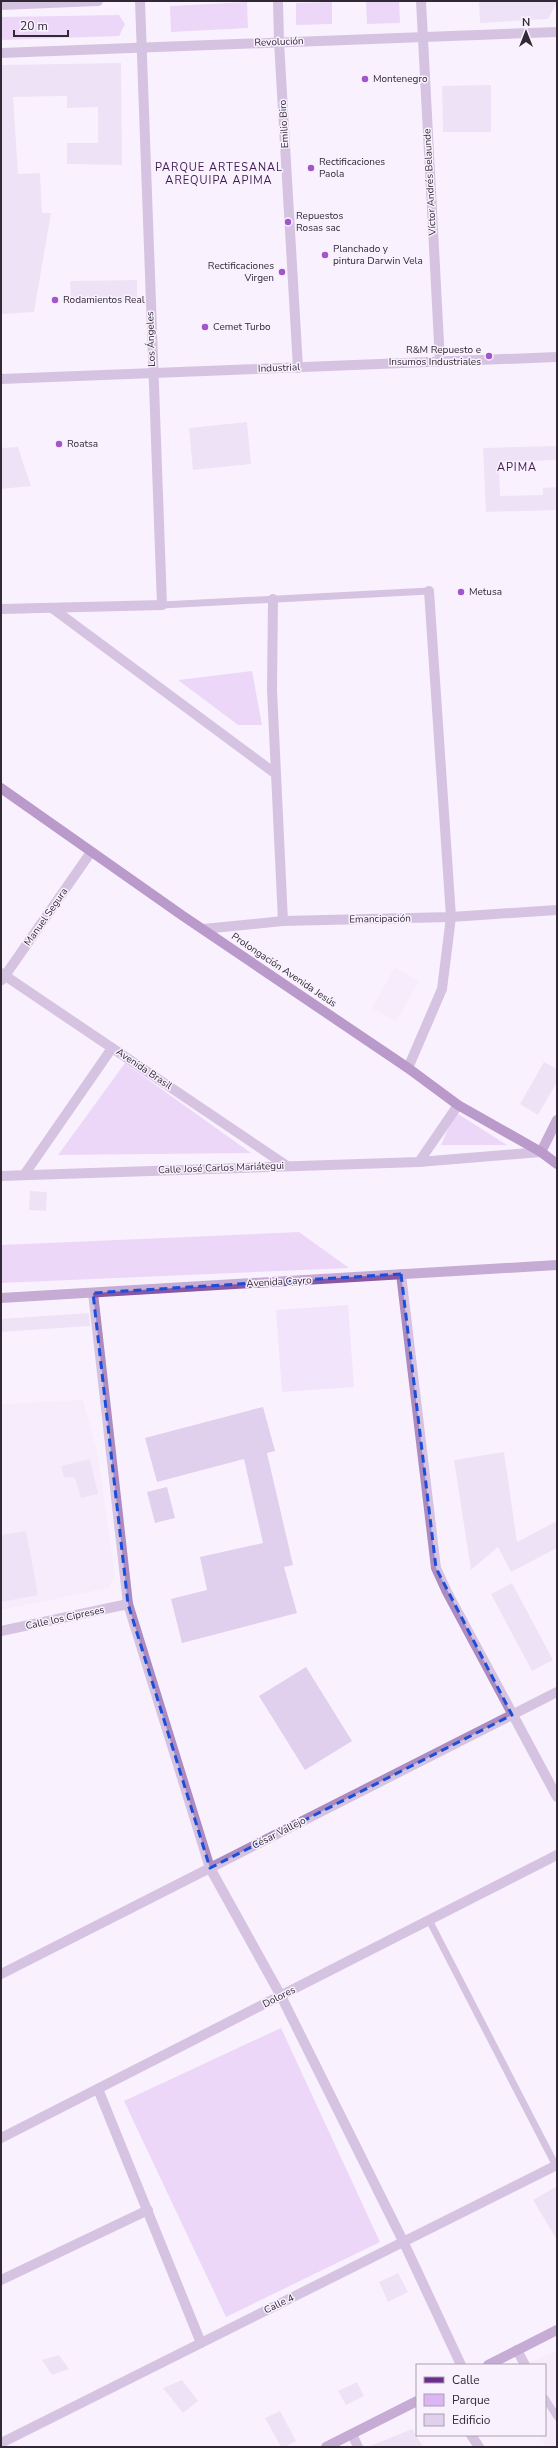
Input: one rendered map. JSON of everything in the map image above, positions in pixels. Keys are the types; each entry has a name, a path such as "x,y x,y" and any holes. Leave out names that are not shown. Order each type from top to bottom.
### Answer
{"main road":[{"name":"Prolongación Avenida Jesús","path":"1,788 203,930 408,1068 458,1105 541,1152 557,1164"},
{"path":"541,1152 557,1120"},
{"name":"Avenida Cayro","path":"1,1298 557,1265"},
{"path":"490,2364 557,2330"},
{"path":"326,2447 416,2402"}],"street":[{"path":"1,5 98,1"},
{"name":"Los Ángeles","path":"140,1 152,373 162,605"},
{"name":"Emilio Biro","path":"278,1 279,42 298,368"},
{"name":"Víctor Andrés Belaunde","path":"421,1 440,362"},
{"name":"Revolución","path":"1,53 557,32"},
{"name":"Industrial","path":"1,379 557,357"},
{"path":"408,1068 442,989 451,917 428,592"},
{"path":"273,599 272,690 283,921"},
{"path":"1,609 162,605"},
{"path":"52,608 276,774"},
{"name":"Manuel Segura","path":"2,977 91,852"},
{"name":"Emancipación","path":"203,930 283,921 451,917 557,910"},
{"name":"Avenida Brasil","path":"2,977 112,1048 287,1166"},
{"path":"24,1175 112,1048"},
{"path":"418,1162 458,1105"},
{"name":"Calle José Carlos Mariátegui","path":"1,1176 418,1162 541,1152"},
{"path":"401,1274 436,1568 512,1715 557,1797"},
{"path":"93,1293 128,1604 210,1868 281,1996 404,2243 461,2364"},
{"name":"Calle los Cipreses","path":"1,1631 128,1604"},
{"name":"César Vallejo","path":"1,1974 557,1692"},
{"name":"Dolores","path":"1,2138 557,1855"},
{"path":"98,2089 201,2343"},
{"name":"Calle 4","path":"1,2443 404,2243 556,2165"},
{"path":"1,2280 148,2210"},
{"path":"517,2350 524,2364"},
{"path":"352,2434 358,2447"},
{"path":"473,2436 479,2447"}],"lane":[{"path":"162,605 428,592"},
{"path":"429,1920 556,2165"},
{"path":"546,2400 557,2417"}],"highlighted area":[{"path":"401,1274 436,1568 512,1715 210,1868 128,1604 93,1293"}],"shaded area":[{"path":"395,967 419,981 396,1022 372,1008"},
{"path":"348,1305 354,1387 282,1392 276,1310"},
{"path":"83,1400 97,1450 115,1575 109,1588 1,1610 1,1404"},
{"path":"557,2351 557,2447 546,2447 540,2436 546,2436 546,2364 525,2364"}],"green space":[{"path":"366,1 399,1 400,23 367,24"},
{"path":"247,2 248,28 171,32 170,6"},
{"path":"332,2 332,24 296,25 296,3"},
{"path":"119,15 125,24 119,36 1,40 1,17"},
{"path":"252,671 262,725 238,725 178,680"},
{"path":"125,1063 251,1153 58,1155"},
{"path":"455,1112 507,1145 441,1145"},
{"path":"299,1232 349,1268 1,1283 1,1245"},
{"path":"281,2028 380,2242 226,2317 124,2101"}],"building":[{"path":"479,1 557,2 548,19 480,23"},
{"path":"121,63 122,165 67,164 67,143 98,143 98,107 67,108 67,96 13,97 18,174 40,173 42,213 51,213 34,312 2,314 1,65"},
{"path":"491,85 491,132 443,132 442,86"},
{"path":"137,280 137,302 71,303 70,281"},
{"path":"247,422 251,464 193,470 189,428"},
{"path":"556,446 557,460 499,462 500,496 543,495 543,488 557,487 557,510 486,512 483,448"},
{"path":"18,447 31,486 1,489 1,448"},
{"path":"544,1062 557,1069 557,1082 538,1115 520,1104"},
{"path":"30,1191 47,1192 46,1211 29,1210"},
{"path":"89,1313 90,1326 1,1332 1,1319"},
{"path":"263,1407 275,1451 267,1453 293,1565 284,1567 297,1613 182,1643 171,1599 207,1590 200,1557 263,1543 244,1459 157,1482 145,1438"},
{"path":"504,1452 517,1542 557,1521 557,1548 511,1572 498,1547 471,1570 454,1460"},
{"path":"90,1459 98,1494 81,1498 75,1478 64,1477 61,1466"},
{"path":"167,1487 175,1518 155,1523 147,1492"},
{"path":"26,1531 38,1595 1,1602 1,1535"},
{"path":"512,1583 553,1660 532,1671 491,1594"},
{"path":"306,1667 352,1741 305,1770 259,1696"},
{"path":"557,2186 557,2240 533,2200"},
{"path":"398,2273 408,2292 388,2302 379,2282"},
{"path":"59,2355 69,2369 52,2375 42,2360"},
{"path":"182,2380 198,2401 183,2413 163,2388"},
{"path":"357,2382 364,2396 346,2405 338,2391"},
{"path":"280,2411 296,2441 285,2447 281,2447 265,2418"},
{"path":"412,2429 423,2447 368,2447"}],"place":[{"name":"Montenegro","path":"365,79"},
{"name":"Rectificaciones Paola","path":"311,168"},
{"name":"Repuestos Rosas sac","path":"288,222"},
{"name":"Planchado y pintura Darwin Vela","path":"325,255"},
{"name":"Rectificaciones Virgen","path":"282,272"},
{"name":"Rodamientos Real","path":"55,300"},
{"name":"Cemet Turbo","path":"205,327"},
{"name":"R&M Repuesto e Insumos Industriales","path":"489,356"},
{"name":"Roatsa","path":"59,444"},
{"name":"Metusa","path":"461,592"}],"district":[{"name":"PARQUE ARTESANAL AREQUIPA APIMA","path":"219,173"},
{"name":"APIMA","path":"517,467"}]}
